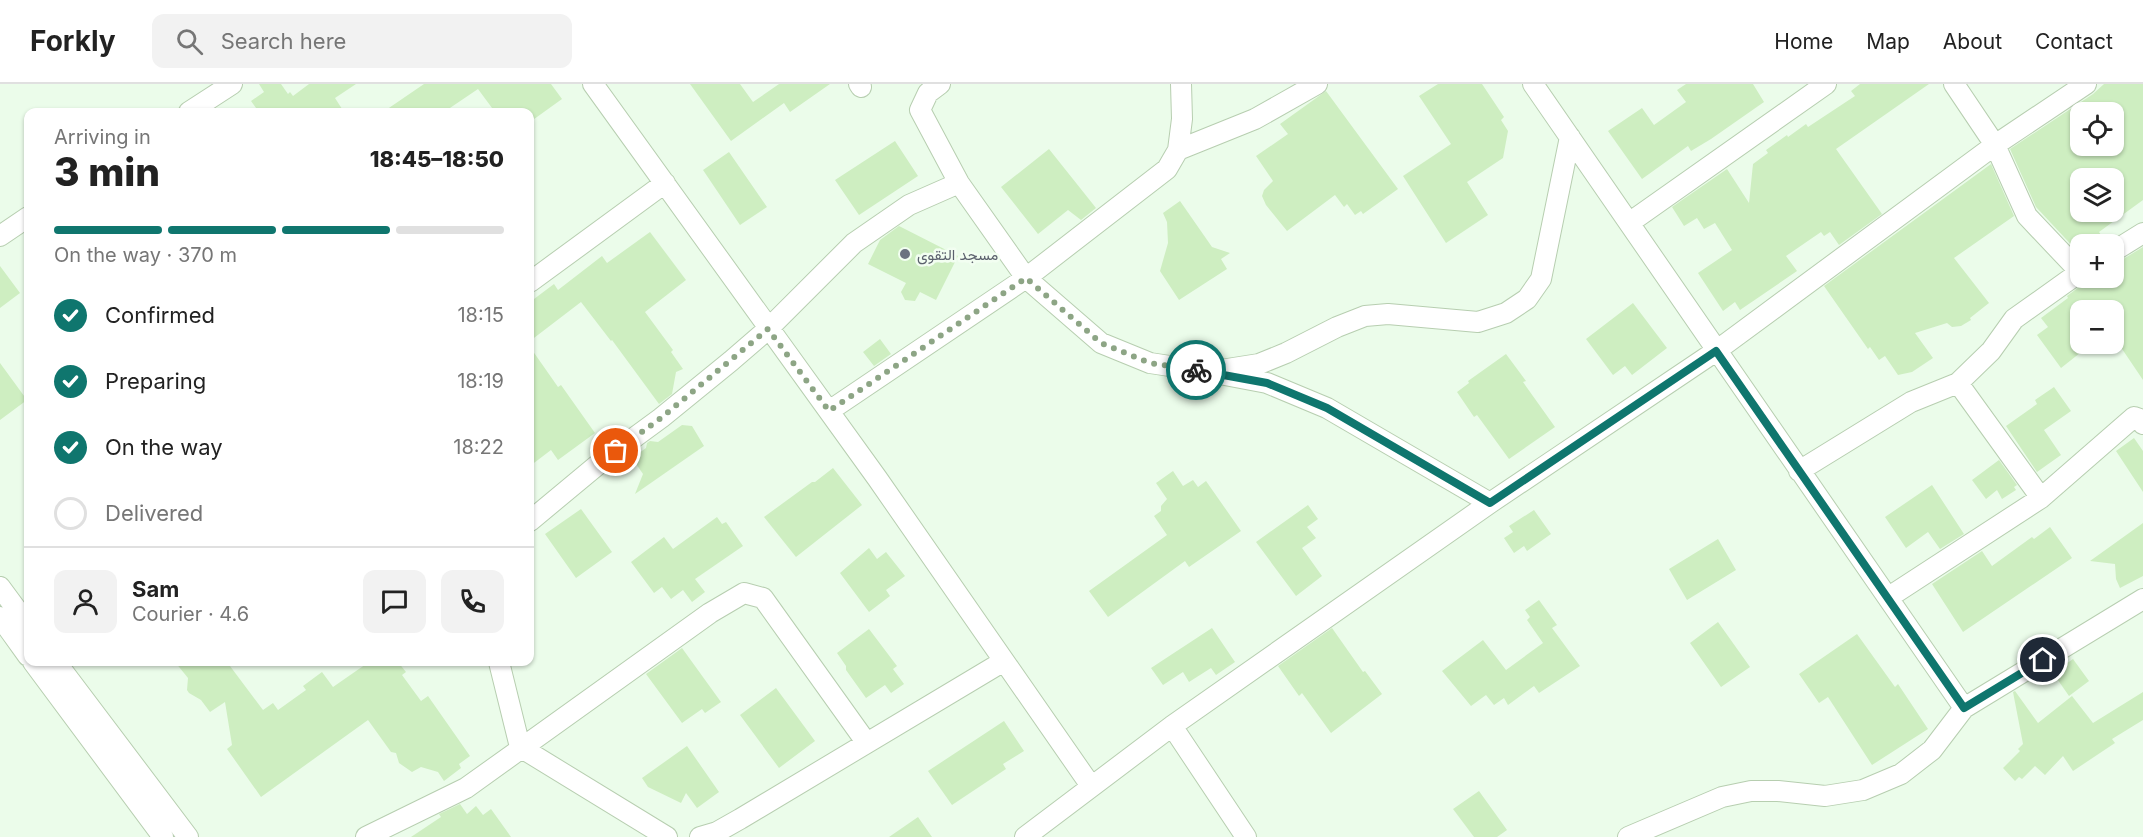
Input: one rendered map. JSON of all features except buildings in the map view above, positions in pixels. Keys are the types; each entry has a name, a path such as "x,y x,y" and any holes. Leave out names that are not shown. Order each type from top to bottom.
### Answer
{"street":[{"path":"195,108 232,84"},
{"path":"593,84 829,411 1091,786"},
{"path":"940,84 928,93 920,110 959,183 1026,278 1101,343 1150,363 1267,383 1327,408 1490,503"},
{"path":"829,411 1026,278 1167,169 1178,150 1182,119 1181,84"},
{"path":"1178,150 1255,119 1317,84"},
{"path":"1629,224 1826,84"},
{"path":"1954,84 1995,145 2027,216 2070,261"},
{"path":"1025,837 1172,726 1490,503 1716,351 1995,145 2086,84"},
{"path":"1539,86 1570,137 1629,224 1964,708"},
{"path":"1209,372 1259,363 1286,353 1337,327 1365,316 1388,314 1478,322 1506,314 1527,299 1541,279 1570,137"},
{"path":"534,279 665,183"},
{"path":"534,518 601,462 670,411 768,329 854,243 909,205 959,183"},
{"path":"0,236 24,220"},
{"path":"2124,245 2143,233"},
{"path":"1799,471 1911,402 1958,383 1991,351 2014,320 2070,279"},
{"path":"1958,383 2041,498"},
{"path":"1888,597 2041,498 2134,417 2140,419 2143,424"},
{"path":"0,587 24,620"},
{"path":"366,837 466,788 520,747 710,613 744,593 763,598 866,742"},
{"path":"1628,837 1722,797 1751,791 1778,791 1825,796 1863,790 1902,774 1932,750 1964,708 2143,599"},
{"path":"0,617 24,650"},
{"path":"700,837 717,832 740,819 1004,661"},
{"path":"36,666 163,837"},
{"path":"59,666 188,837"},
{"path":"500,666 520,747 668,837"},
{"path":"1172,726 1246,837"}],"way so far":[{"path":"616,451 661,418 768,329 829,411 1026,278 1101,343 1150,363 1196,370"}],"place":[{"name":"مسجد التقوى","path":"905,254"}],"route":[{"path":"1196,370 1267,383 1327,408 1490,503 1716,351 1964,708 2043,660"}]}
